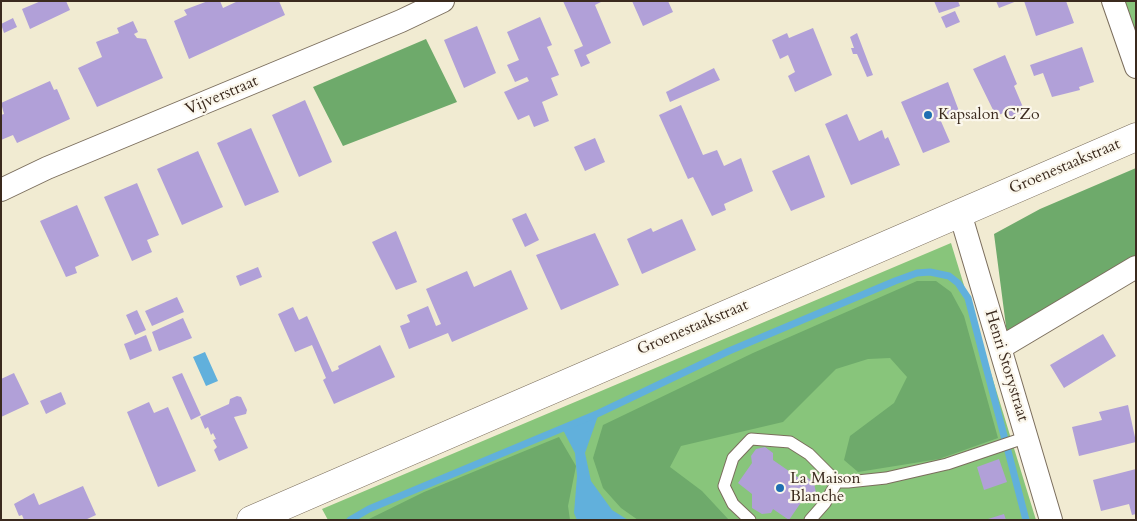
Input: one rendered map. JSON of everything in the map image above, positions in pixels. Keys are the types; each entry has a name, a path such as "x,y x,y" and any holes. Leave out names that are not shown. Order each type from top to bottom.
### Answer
{"street":[{"name":"Vijverstraat","path":"1,190 47,168 401,21 443,1"},
{"path":"1113,1 1136,67"},
{"name":"Groenestaakstraat","path":"251,520 1136,137"},
{"name":"Henri Storystraat","path":"960,212 1000,348 1021,439 1051,520"},
{"path":"1000,348 1136,267"}],"lane":[{"path":"750,520 733,504 724,486 733,458 751,439 790,442 809,454 836,482"},
{"path":"836,482 894,476 947,464 1021,439"},
{"path":"810,520 825,503 836,482"}],"green space":[{"path":"1122,1 1136,1 1136,36"},
{"path":"426,39 457,102 343,146 313,87"},
{"path":"1136,168 1136,259 1007,334 994,234 1040,209"},
{"path":"951,243 1036,520 328,520 322,509"},
{"path":"917,281 936,281 951,292 964,316 998,438 939,459 858,472 844,460 850,436 894,403 907,377 890,358 868,359 836,369 783,422 681,446 670,467 702,491 729,520 638,520 621,508 603,488 593,458 603,425 753,353"},
{"path":"559,437 576,466 568,506 570,520 367,520 424,492"}],"water":[{"path":"205,352 218,381 206,386 193,357"},
{"path":"599,413 585,453 591,481 612,510 628,520 577,520 574,513 577,476 575,453 562,428"}],"building":[{"path":"41,1 66,1 70,10 30,29 22,9"},
{"path":"208,1 220,1 223,8 238,1 279,1 285,15 189,59 174,21 187,15 184,10"},
{"path":"563,1 603,1 595,5 611,43 586,55 590,63 581,67 574,50 583,46"},
{"path":"632,1 668,1 673,12 643,26"},
{"path":"934,1 958,1 960,6 939,13"},
{"path":"996,1 1017,1 999,8"},
{"path":"1024,1 1066,1 1074,23 1036,36"},
{"path":"955,11 960,22 946,28 941,17"},
{"path":"540,17 552,45 547,47 559,75 551,78 558,95 542,102 549,121 534,127 529,115 518,120 504,92 529,81 527,77 515,82 507,65 519,60 507,32"},
{"path":"13,18 17,27 4,33 1,24"},
{"path":"133,21 138,32 134,34 137,38 146,39 163,78 97,107 78,68 102,57 96,42 119,33 117,28"},
{"path":"477,26 496,73 464,88 444,40"},
{"path":"813,28 832,75 795,92 788,76 795,72 788,55 780,59 772,40 787,33 789,38"},
{"path":"857,33 873,75 867,77 857,54 853,54 851,48 854,48 850,37"},
{"path":"1082,47 1094,82 1079,87 1080,90 1052,97 1043,73 1034,76 1030,65"},
{"path":"1005,55 1017,84 1014,86 1025,112 1010,118 1008,111 996,116 973,69"},
{"path":"714,68 720,80 670,102 666,92"},
{"path":"50,81 54,90 57,89 70,119 17,143 13,135 1,140 1,115 4,114 1,103"},
{"name":"Kapsalon C'Zo","path":"948,82 959,111 940,119 950,142 923,153 901,102"},
{"path":"305,100 332,162 299,177 272,115"},
{"path":"681,105 703,155 717,150 724,166 741,158 753,191 724,204 726,210 712,216 693,177 688,179 659,115"},
{"path":"847,114 859,141 882,130 885,139 888,137 900,165 851,185 825,124"},
{"path":"251,128 279,192 245,206 217,143"},
{"path":"595,138 605,162 585,171 574,147"},
{"path":"198,151 223,207 182,225 157,169"},
{"path":"809,155 825,197 791,211 772,171"},
{"path":"137,183 159,235 147,240 152,252 132,261 104,197"},
{"path":"77,205 99,256 75,267 77,273 66,277 40,221"},
{"path":"526,213 539,240 525,247 512,219"},
{"path":"682,219 696,250 642,274 627,239 651,228 653,232"},
{"path":"396,231 417,282 396,290 372,242"},
{"path":"595,233 619,285 561,310 536,255"},
{"path":"258,267 262,277 240,286 236,276"},
{"path":"511,270 528,309 452,342 448,333 409,349 400,326 410,322 407,315 428,306 436,326 441,324 426,289 467,271 474,287"},
{"path":"177,297 184,312 152,326 145,311"},
{"path":"293,307 299,320 307,316 332,372 339,369 338,366 380,345 395,377 334,404 323,380 326,378 312,345 295,352 278,314"},
{"path":"137,310 146,330 135,335 126,315"},
{"path":"183,318 192,338 159,351 152,332"},
{"path":"1103,334 1116,356 1064,388 1050,365"},
{"path":"146,335 152,351 130,360 124,344"},
{"path":"14,373 29,404 1,417 1,379"},
{"path":"182,373 201,415 191,420 172,377"},
{"path":"61,392 66,404 46,414 40,401"},
{"path":"237,396 241,397 247,410 246,414 234,417 248,448 219,461 214,450 217,447 213,440 216,439 213,433 211,435 208,427 205,429 200,417 229,404 230,399"},
{"path":"149,402 154,413 168,407 196,471 158,487 127,412"},
{"path":"1128,405 1136,442 1079,456 1072,427 1102,420 1099,412"},
{"name":"La Maison Blanche","path":"765,447 773,453 773,460 799,478 807,477 814,483 816,493 811,499 802,501 789,520 773,509 771,513 762,514 752,508 752,494 738,483 752,463 751,456 756,449"},
{"path":"999,459 1007,482 984,490 977,467"},
{"path":"1136,469 1136,514 1132,515 1129,504 1101,511 1093,480"},
{"path":"83,486 96,515 85,520 24,520 22,515 19,516 14,504 34,493 39,505"},
{"path":"1004,514 1006,520 988,520 988,519"}],"waterway":[{"path":"350,520 369,509 599,413 729,351 895,281 917,273 930,272 949,276 958,283 968,298 1026,520"}],"place":[{"name":"Kapsalon C'Zo","path":"928,115"},
{"name":"La Maison Blanche","path":"780,488"}]}
